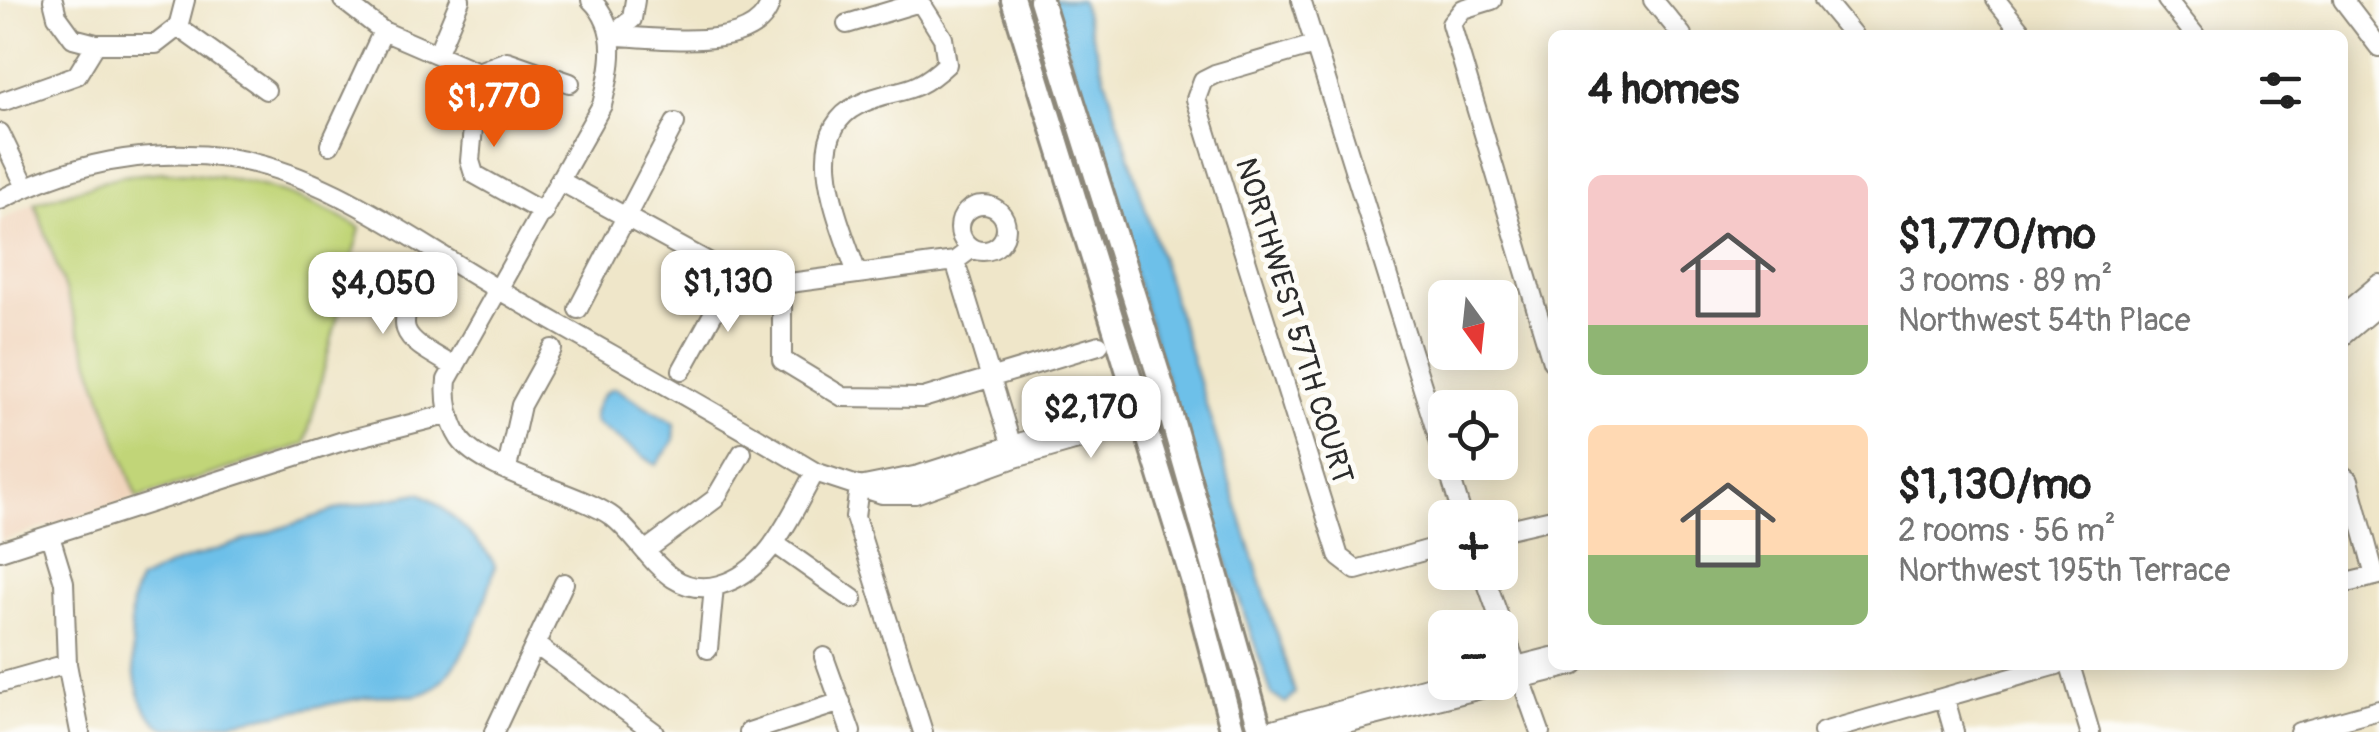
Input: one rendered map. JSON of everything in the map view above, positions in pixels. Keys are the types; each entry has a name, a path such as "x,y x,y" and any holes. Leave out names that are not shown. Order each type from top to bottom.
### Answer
{"main road":[{"path":"1013,0 1141,414 1233,732"},
{"path":"1041,0 1168,405 1262,732"}],"street":[{"path":"53,0 57,16 73,38 96,44 156,44 178,27 184,0"},
{"path":"343,0 384,32 478,72 507,61 570,83"},
{"path":"438,52 460,0"},
{"path":"591,0 611,36 611,68 602,106 447,380 450,414 460,439 507,468 611,516 645,551 658,571 714,587 748,574 774,543 815,472"},
{"path":"611,36 632,19 635,0"},
{"path":"611,36 706,40 752,28 767,16 771,0"},
{"path":"1301,0 1428,403"},
{"path":"1492,0 1463,9 1451,24 1548,348"},
{"path":"1653,0 1678,30"},
{"path":"1824,0 1849,30"},
{"path":"1996,0 2020,30"},
{"path":"2167,0 2191,30"},
{"path":"2343,0 2379,46"},
{"path":"847,24 919,1 943,38 947,64 923,87 860,104 838,118 827,144 832,198 857,274"},
{"path":"178,27 266,90"},
{"path":"330,145 384,32"},
{"path":"4,102 77,75 96,44"},
{"name":"NORTHWEST 57TH COURT","path":"1314,45 1215,74 1198,86 1196,99 1339,556 1350,568 1371,567 1428,550"},
{"path":"478,72 470,161 474,174 544,213"},
{"path":"578,309 675,123"},
{"path":"0,132 26,187"},
{"path":"0,200 62,172 138,157 229,158 312,184 815,472 882,494 915,494 1013,451 1129,408 1141,414 1168,405"},
{"path":"562,182 734,276 782,284 954,261 971,249"},
{"path":"954,261 1013,451"},
{"path":"424,271 403,315 406,333 415,344 455,367"},
{"path":"682,370 734,276"},
{"path":"782,284 782,360 843,397 923,398 1099,345"},
{"path":"2348,310 2379,284"},
{"path":"2348,331 2379,306"},
{"path":"507,468 521,406 552,349"},
{"path":"0,551 340,442 450,414"},
{"path":"645,551 715,498 742,453"},
{"path":"2348,479 2377,575 2348,582"},
{"path":"859,487 855,517 923,732"},
{"path":"1518,527 1548,520"},
{"path":"50,536 64,582 67,664 80,732"},
{"path":"774,543 853,598"},
{"path":"494,732 564,583"},
{"path":"708,649 714,587"},
{"path":"536,645 654,732"},
{"path":"824,658 852,732"},
{"path":"1518,670 1548,659"},
{"path":"0,683 67,664"},
{"path":"1518,672 1548,668"},
{"path":"1823,732 2042,670"},
{"path":"2071,670 2090,732"},
{"path":"1518,681 1540,732"},
{"path":"1262,732 1428,687"},
{"path":"1311,732 1428,697"},
{"path":"1945,700 1954,732"},
{"path":"749,732 841,702"},
{"path":"2299,732 2379,710"}],"shaded area":[{"path":"35,203 137,498 0,541 0,221"}],"green space":[{"path":"164,172 266,187 313,204 360,228 305,444 137,498 35,203 121,176"}],"water":[{"path":"1052,0 1081,0 1295,693 1286,703 1272,695 1179,422"},
{"path":"615,388 675,424 674,441 656,465 595,423 599,402"},
{"path":"418,493 461,525 495,566 465,649 434,688 418,695 376,696 180,728 165,728 149,714 137,685 131,635 132,606 140,580 171,565 341,508"}]}
